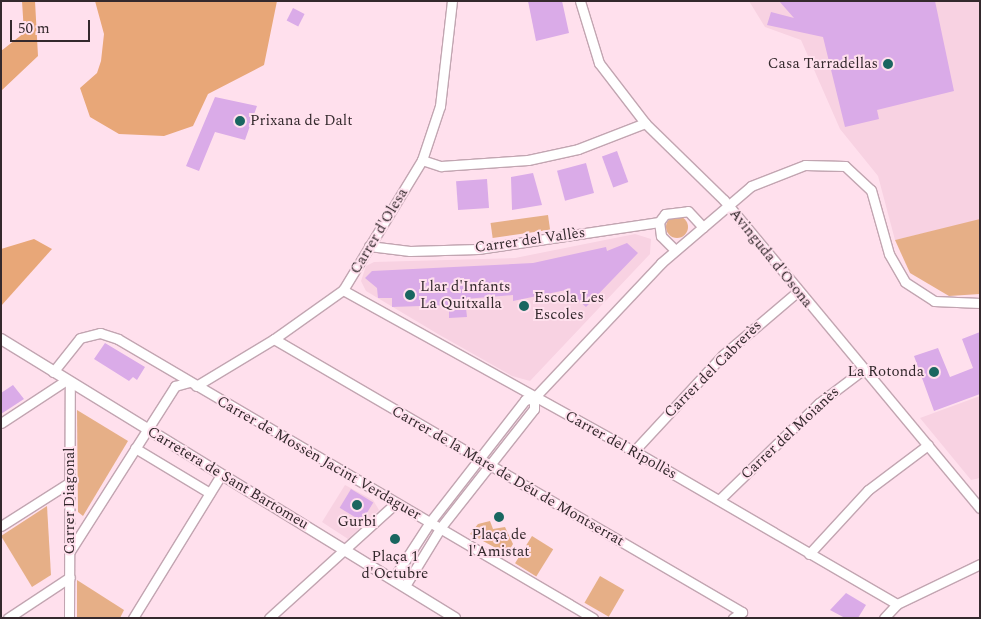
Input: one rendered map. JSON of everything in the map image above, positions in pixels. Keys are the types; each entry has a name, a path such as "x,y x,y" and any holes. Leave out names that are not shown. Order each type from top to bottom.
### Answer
{"street":[{"name":"Carrer d'Olesa","path":"70,552 175,386 192,384 274,339 343,290 422,160 440,106 452,1"},
{"name":"Avinguda d'Osona","path":"580,1 599,63 645,123 728,206 797,292 980,508"},
{"path":"422,160 441,166 528,160 578,149 645,123"},
{"path":"394,579 430,522 477,459 525,400 534,398 675,250 751,186 792,170 820,163 845,166 871,190 889,254 905,282 934,301 980,303"},
{"path":"675,250 661,236 659,222 670,210 684,210 703,227"},
{"name":"Carrer del Vallès","path":"369,246 410,250 487,248 659,222"},
{"name":"Carrer del Ripollès","path":"343,290 534,398 634,451 897,604"},
{"name":"Carrer del Cabrerès","path":"634,451 723,355 797,292"},
{"name":"Carrer de Mossèn Jacint Verdaguer","path":"53,372 80,338 100,333 440,527 593,618"},
{"name":"Carretera de Sant Bartomeu","path":"1,339 68,382 348,550 455,618"},
{"name":"Carrer de la Mare de Déu de Montserrat","path":"274,339 742,612 733,618"},
{"name":"Carrer del Moianès","path":"719,500 819,403 864,369"},
{"path":"1,423 68,382"},
{"name":"Carrer Diagonal","path":"68,382 70,482 69,618"},
{"path":"405,586 440,527 534,409 534,398"},
{"path":"809,554 868,490 928,445"},
{"path":"135,448 210,493"},
{"path":"133,618 221,475"},
{"path":"1,526 70,482"},
{"path":"270,618 348,550 396,503"},
{"path":"884,618 897,604 980,564"},
{"path":"8,618 70,577"}],"shaded area":[{"path":"22,1 35,1 38,56 1,91 1,51 24,33"},
{"path":"95,1 277,1 264,65 208,94 193,126 164,136 119,134 90,117 80,88 97,73 101,61 104,34"},
{"path":"749,1 980,1 980,220 895,240 878,176 840,129 801,40 765,27"},
{"path":"548,215 550,230 493,238 491,223"},
{"path":"677,216 687,223 688,227 681,237 677,238 667,231 666,227 673,217"},
{"path":"980,219 980,294 949,296 910,273 895,240"},
{"name":"Escola Les Escoles","path":"635,234 651,239 650,254 530,381 512,376 438,334 366,291 361,281 366,266 374,262 515,258"},
{"path":"34,239 52,249 1,306 1,249"},
{"path":"980,396 980,478 971,480 920,418"},
{"path":"77,410 128,441 83,516 78,512"},
{"path":"345,485 373,500 379,510 348,539 322,522"},
{"path":"47,506 51,575 32,587 1,536"},
{"path":"490,521 493,529 505,527 513,544 507,554 470,534 478,524"},
{"path":"532,536 553,549 536,576 515,563"},
{"path":"600,576 624,590 609,617 584,603"},
{"path":"77,580 124,610 120,618 77,618"}],"building":[{"path":"528,1 562,1 569,33 536,41"},
{"name":"Casa Tarradellas","path":"779,1 935,1 954,91 877,110 879,119 845,127 823,37 767,25 771,12 794,18"},
{"path":"293,8 305,14 298,26 287,20"},
{"path":"215,97 257,106 245,140 215,132 199,171 186,166"},
{"path":"617,151 628,182 613,187 602,156"},
{"path":"586,163 594,193 565,201 557,171"},
{"path":"533,173 542,205 512,210 511,177"},
{"path":"487,179 489,208 458,210 456,181"},
{"path":"627,243 638,253 586,307 566,290 513,301 513,295 465,299 467,317 449,318 449,305 392,307 392,298 378,298 377,288 365,278 372,271 533,263 606,247 607,251"},
{"name":"La Rotonda","path":"980,332 980,394 934,411 914,356 938,348 950,377 973,368 962,339"},
{"path":"105,343 145,367 137,380 133,377 129,381 94,359"},
{"path":"13,385 24,399 1,414 1,393"},
{"name":"Gurbi","path":"351,489 373,502 362,521 340,508"},
{"path":"846,593 866,605 858,618 845,618 830,610"}],"place":[{"name":"Casa Tarradellas","path":"888,64"},
{"name":"Prixana de Dalt","path":"240,121"},
{"name":"Llar d'Infants La Quitxalla","path":"410,295"},
{"name":"Escola Les Escoles","path":"524,306"},
{"name":"La Rotonda","path":"934,372"},
{"name":"Gurbi","path":"357,505"},
{"name":"Plaça de l'Amistat","path":"499,517"},
{"name":"Plaça 1 d'Octubre","path":"395,539"}]}
